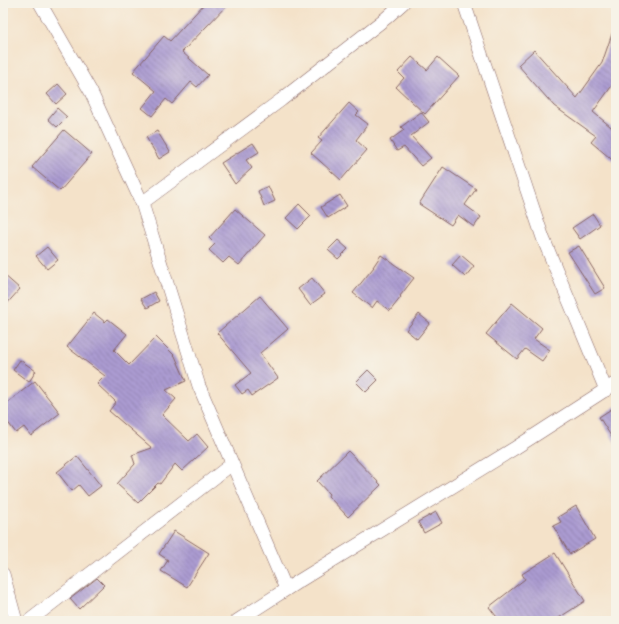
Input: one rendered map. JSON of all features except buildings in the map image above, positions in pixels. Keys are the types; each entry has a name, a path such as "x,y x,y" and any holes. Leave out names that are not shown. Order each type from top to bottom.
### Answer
{"street":[{"path":"40,3 91,92 142,203 199,386 286,589"},
{"path":"142,203 281,100 403,3"},
{"path":"237,621 286,589 515,448 611,386 543,238 464,3"},
{"path":"29,621 232,464"},
{"path":"3,574 16,621"}]}
